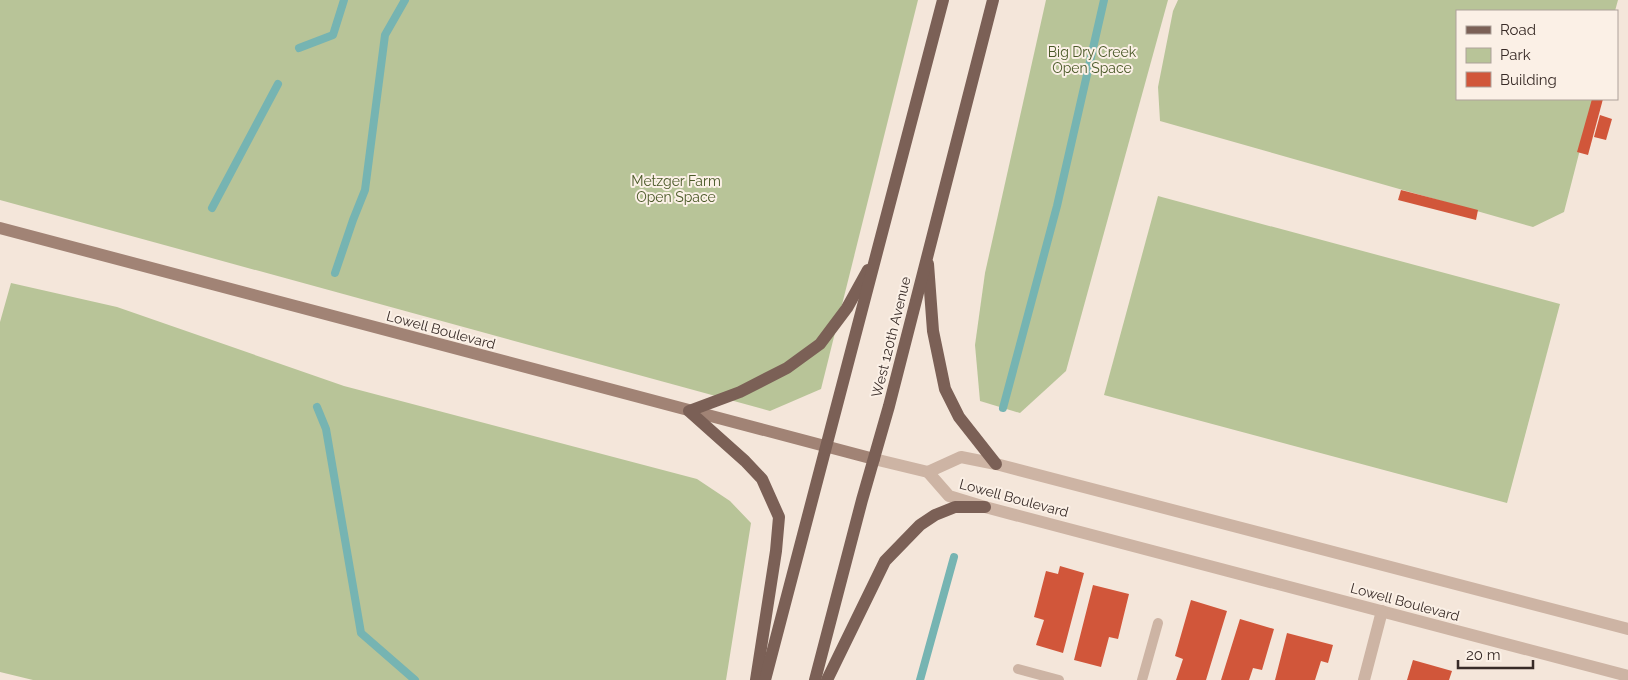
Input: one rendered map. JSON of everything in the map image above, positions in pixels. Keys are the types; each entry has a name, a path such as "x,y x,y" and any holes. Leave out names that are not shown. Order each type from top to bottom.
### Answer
{"main road":[{"path":"766,680 943,0"},
{"name":"West 120th Avenue","path":"815,680 993,0"},
{"name":"Lowell Boulevard","path":"0,228 874,459"},
{"path":"927,253 933,331 945,390 959,417 996,464"},
{"path":"756,680 776,551 779,517 762,479 688,411 740,392 787,368 820,344 847,308 877,255"},
{"path":"827,680 885,561 920,525 935,515 955,507 985,507"}],"street":[{"name":"Lowell Boulevard","path":"1628,629 996,464 962,457 928,472 949,496 985,507 1628,676"},
{"path":"874,459 928,472"},
{"path":"1364,680 1382,611"}],"lane":[{"path":"1142,680 1158,623"},
{"path":"1018,669 1059,680"}],"green space":[{"name":"Metzger Farm Open Space","path":"0,0 918,0 821,389 770,411 0,200"},
{"name":"Big Dry Creek Open Space","path":"1046,0 1168,0 1066,371 1020,413 980,401 975,345 985,273"},
{"path":"1178,0 1618,0 1615,10 1456,10 1456,100 1593,100 1564,212 1533,227 1160,121 1158,87 1173,11"},
{"path":"1158,196 1560,304 1507,503 1104,395"},
{"path":"11,283 117,307 344,386 697,479 730,501 751,523 726,680 33,680 0,672 0,322"}],"building":[{"path":"1592,100 1603,100 1588,155 1577,152"},
{"path":"1600,115 1612,119 1606,140 1594,137"},
{"path":"1401,190 1478,210 1476,220 1398,200"},
{"path":"1060,566 1084,573 1063,653 1036,645 1044,620 1034,617 1046,571 1058,574"},
{"path":"1093,585 1129,594 1118,639 1109,637 1101,667 1074,660"},
{"path":"1191,600 1227,611 1206,680 1176,680 1183,659 1175,656"},
{"path":"1240,619 1274,629 1262,670 1253,668 1249,680 1221,680"},
{"path":"1287,633 1333,645 1328,663 1321,661 1315,680 1275,680"},
{"path":"1413,660 1452,671 1449,680 1407,680"}],"waterway":[{"path":"299,48 333,35 344,0"},
{"path":"335,273 365,190 385,35 405,0"},
{"path":"1003,408 1057,206 1104,0"},
{"path":"212,208 278,84"},
{"path":"317,407 326,429 361,633 415,680"},
{"path":"920,680 954,557"}]}
